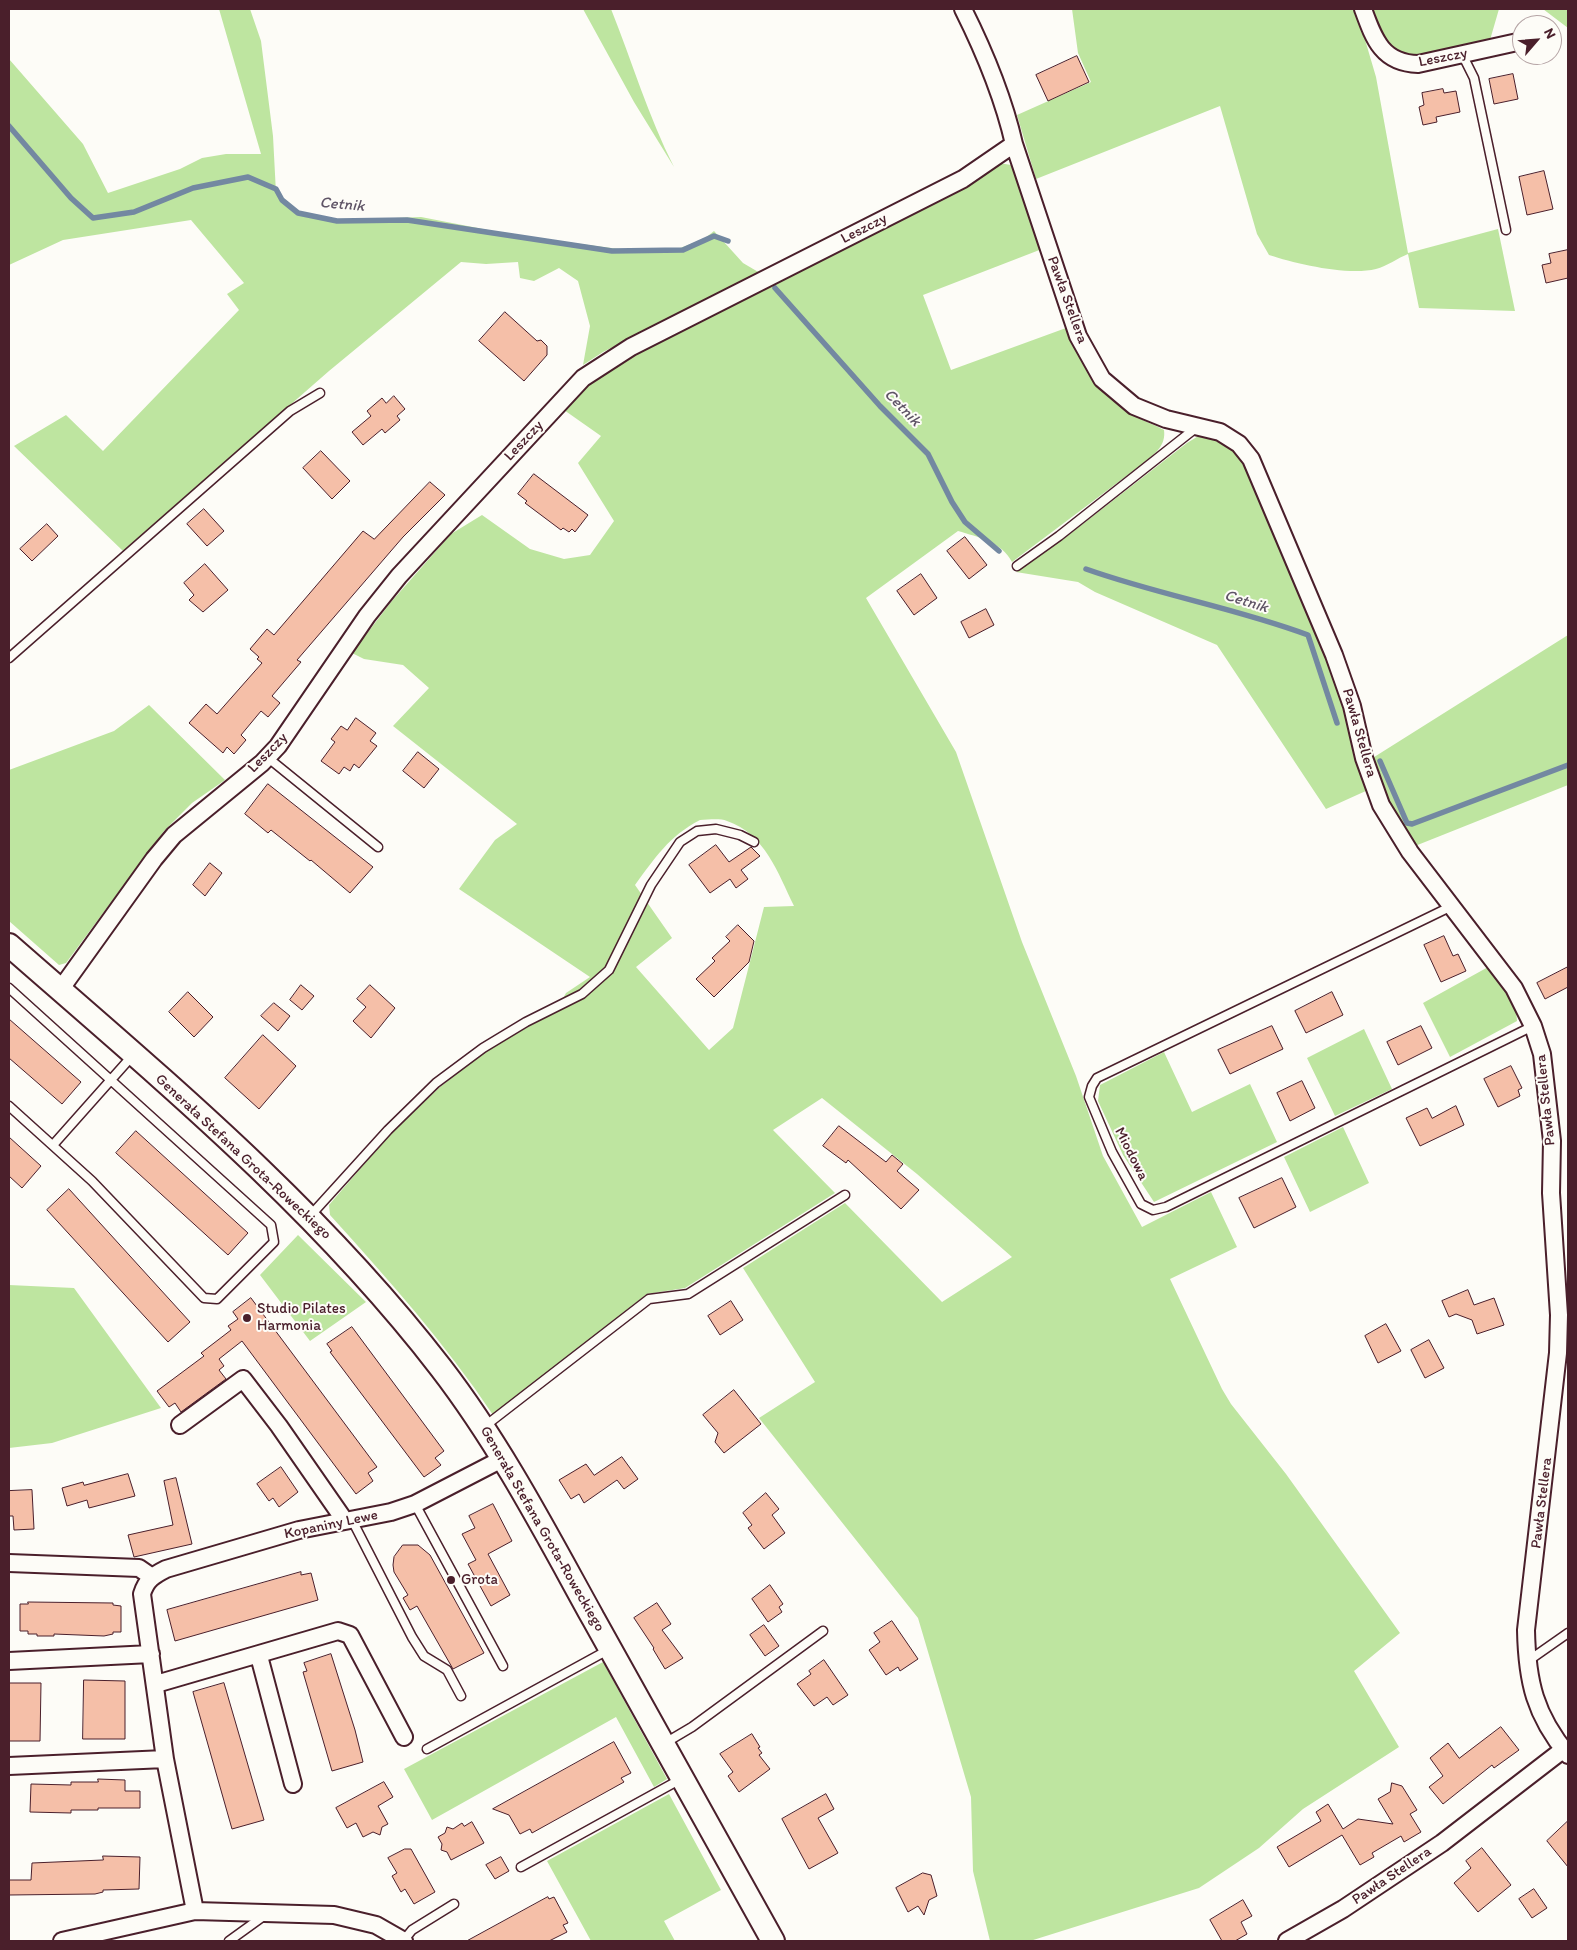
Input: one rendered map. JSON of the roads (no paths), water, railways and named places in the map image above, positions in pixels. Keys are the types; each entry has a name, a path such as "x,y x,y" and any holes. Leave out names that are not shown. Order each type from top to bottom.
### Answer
{"street":[{"path":"963,9 985,52 1006,109 1014,144"},
{"name":"Leszczy","path":"1363,9 1381,48 1388,56 1403,64 1418,64 1512,43"},
{"name":"Pawła Stellera","path":"1014,144 1078,336 1102,379 1134,406 1166,419 1220,432 1239,444 1251,460 1334,655 1352,706 1364,758 1381,805 1410,852 1514,988 1533,1026 1542,1054 1550,1121 1553,1255 1559,1314 1554,1400 1526,1630 1526,1662 1538,1709 1550,1732 1566,1752 1442,1843 1343,1909 1287,1941"},
{"name":"Leszczy","path":"60,990 154,859 174,835 267,757 290,730 367,616 399,576 582,378 631,347 963,179 1014,144"},
{"name":"Generała Stefana Grota-Roweckiego","path":"9,945 310,1216 402,1319 442,1368 504,1458 773,1941"},
{"path":"180,1426 243,1379 348,1520"},
{"name":"Kopaniny Lewe","path":"152,1577 166,1569 299,1530 415,1504 504,1458"},
{"path":"9,1562 139,1568 152,1577 144,1585 142,1594 165,1759 195,1910"},
{"path":"156,1684 259,1656 338,1631 350,1635 404,1737"},
{"path":"9,1661 151,1654"},
{"path":"259,1656 293,1784"},
{"path":"9,1766 165,1759"},
{"path":"62,1941 195,1910 334,1915 376,1925 404,1941"}],"lane":[{"path":"1462,54 1474,78 1506,230"},
{"path":"9,658 290,411 320,393"},
{"path":"1017,566 1059,536 1196,427"},
{"path":"267,757 378,847"},
{"path":"310,1216 388,1130 436,1084 483,1048 526,1022 582,994 608,970 651,885 680,842 697,831 716,829 740,835 754,842"},
{"name":"Miodowa","path":"1452,906 1097,1078 1092,1086 1090,1096 1112,1152 1141,1204 1153,1210 1166,1207 1533,1026"},
{"path":"9,988 271,1225 274,1242 217,1299 204,1298 92,1181 9,1106"},
{"path":"53,1145 133,1055"},
{"path":"484,1427 649,1300 688,1294 845,1194"},
{"path":"415,1504 504,1666"},
{"path":"348,1520 424,1656 448,1670 461,1696"},
{"path":"663,1744 692,1727 823,1632"},
{"path":"1526,1662 1568,1633"},
{"path":"427,1749 610,1649"},
{"path":"521,1867 682,1779"},
{"path":"404,1941 412,1930 454,1904"},
{"path":"229,1941 267,1914"}],"waterway":[{"name":"Cetnik","path":"9,126 71,198 93,218 134,212 193,188 248,177 276,189 282,200 298,213 337,221 407,220 612,251 683,250 714,236 728,241"},
{"name":"Cetnik","path":"775,288 880,406 928,454 952,502 965,522 999,551"},
{"name":"Cetnik","path":"1086,569 1281,625 1308,635 1337,723"},
{"name":"Cetnik","path":"1380,761 1407,823 1412,824 1568,765"}],"place":[{"name":"Studio Pilates Harmonia","path":"247,1318"},
{"name":"Grota","path":"451,1580"}]}
